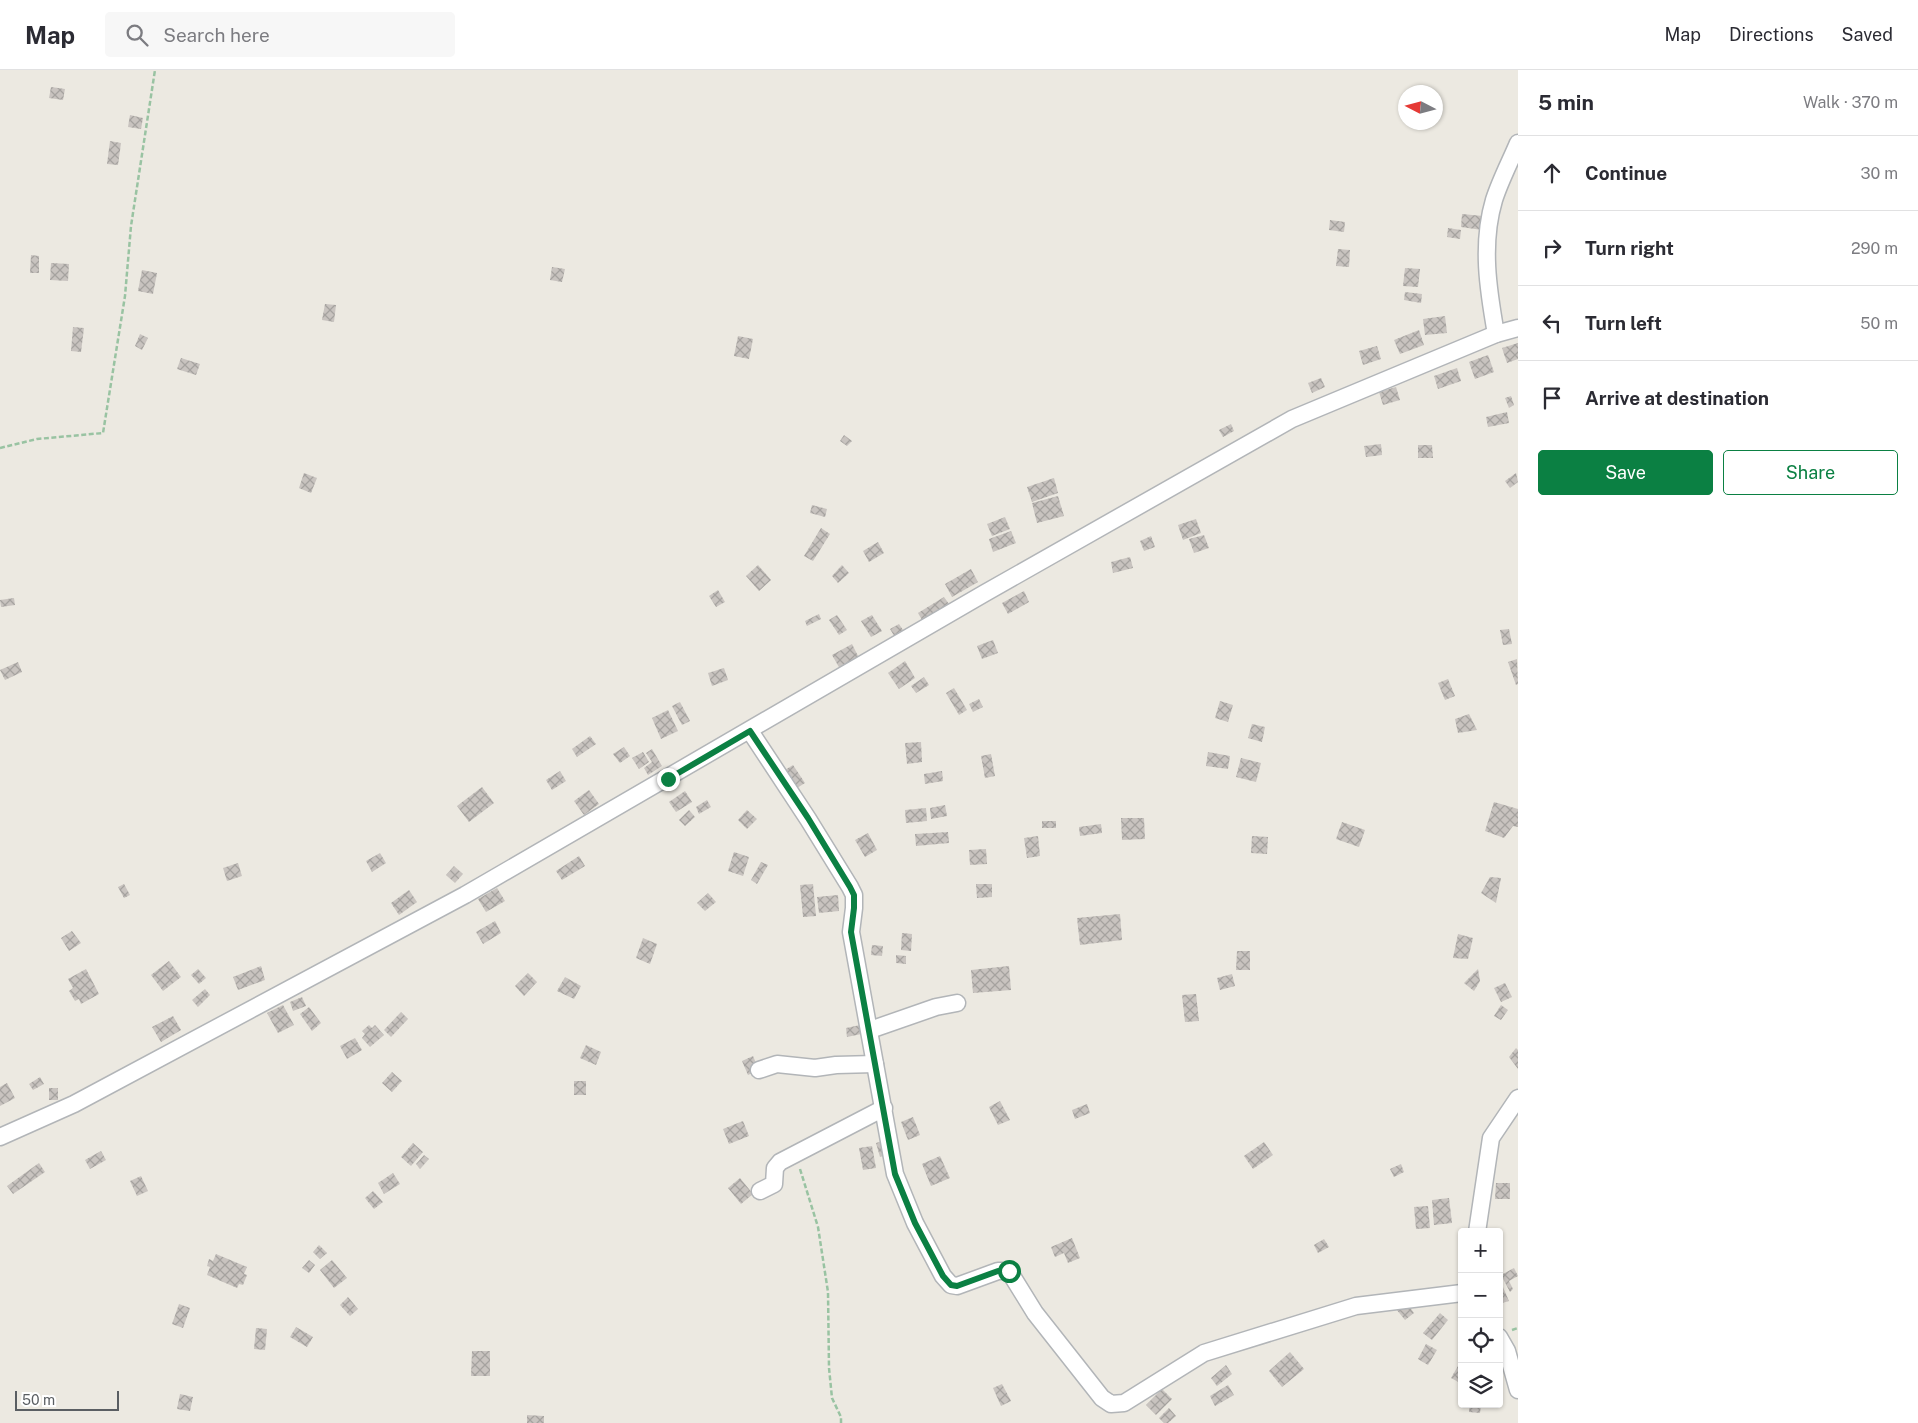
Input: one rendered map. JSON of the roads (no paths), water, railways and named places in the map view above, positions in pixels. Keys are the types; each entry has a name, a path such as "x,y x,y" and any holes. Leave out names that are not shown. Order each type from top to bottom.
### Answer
{"street":[{"path":"1496,334 1487,282 1486,249 1494,201 1518,143"},
{"path":"0,1137 74,1104 464,896 985,593 1292,419 1496,334 1518,328"},
{"path":"750,731 808,818 854,895 851,932 895,1174 915,1223 947,1282 957,1286 998,1271 1009,1271 1034,1314 1102,1398 1112,1404 1124,1402 1204,1353 1356,1306 1458,1293"},
{"path":"870,1030 936,1007 957,1003"},
{"path":"758,1070 778,1064 815,1068 836,1065 876,1064"},
{"path":"1478,1228 1491,1138 1518,1098"},
{"path":"760,1191 774,1184 776,1165 884,1108"},
{"path":"1503,1344 1507,1351 1518,1390"}]}
